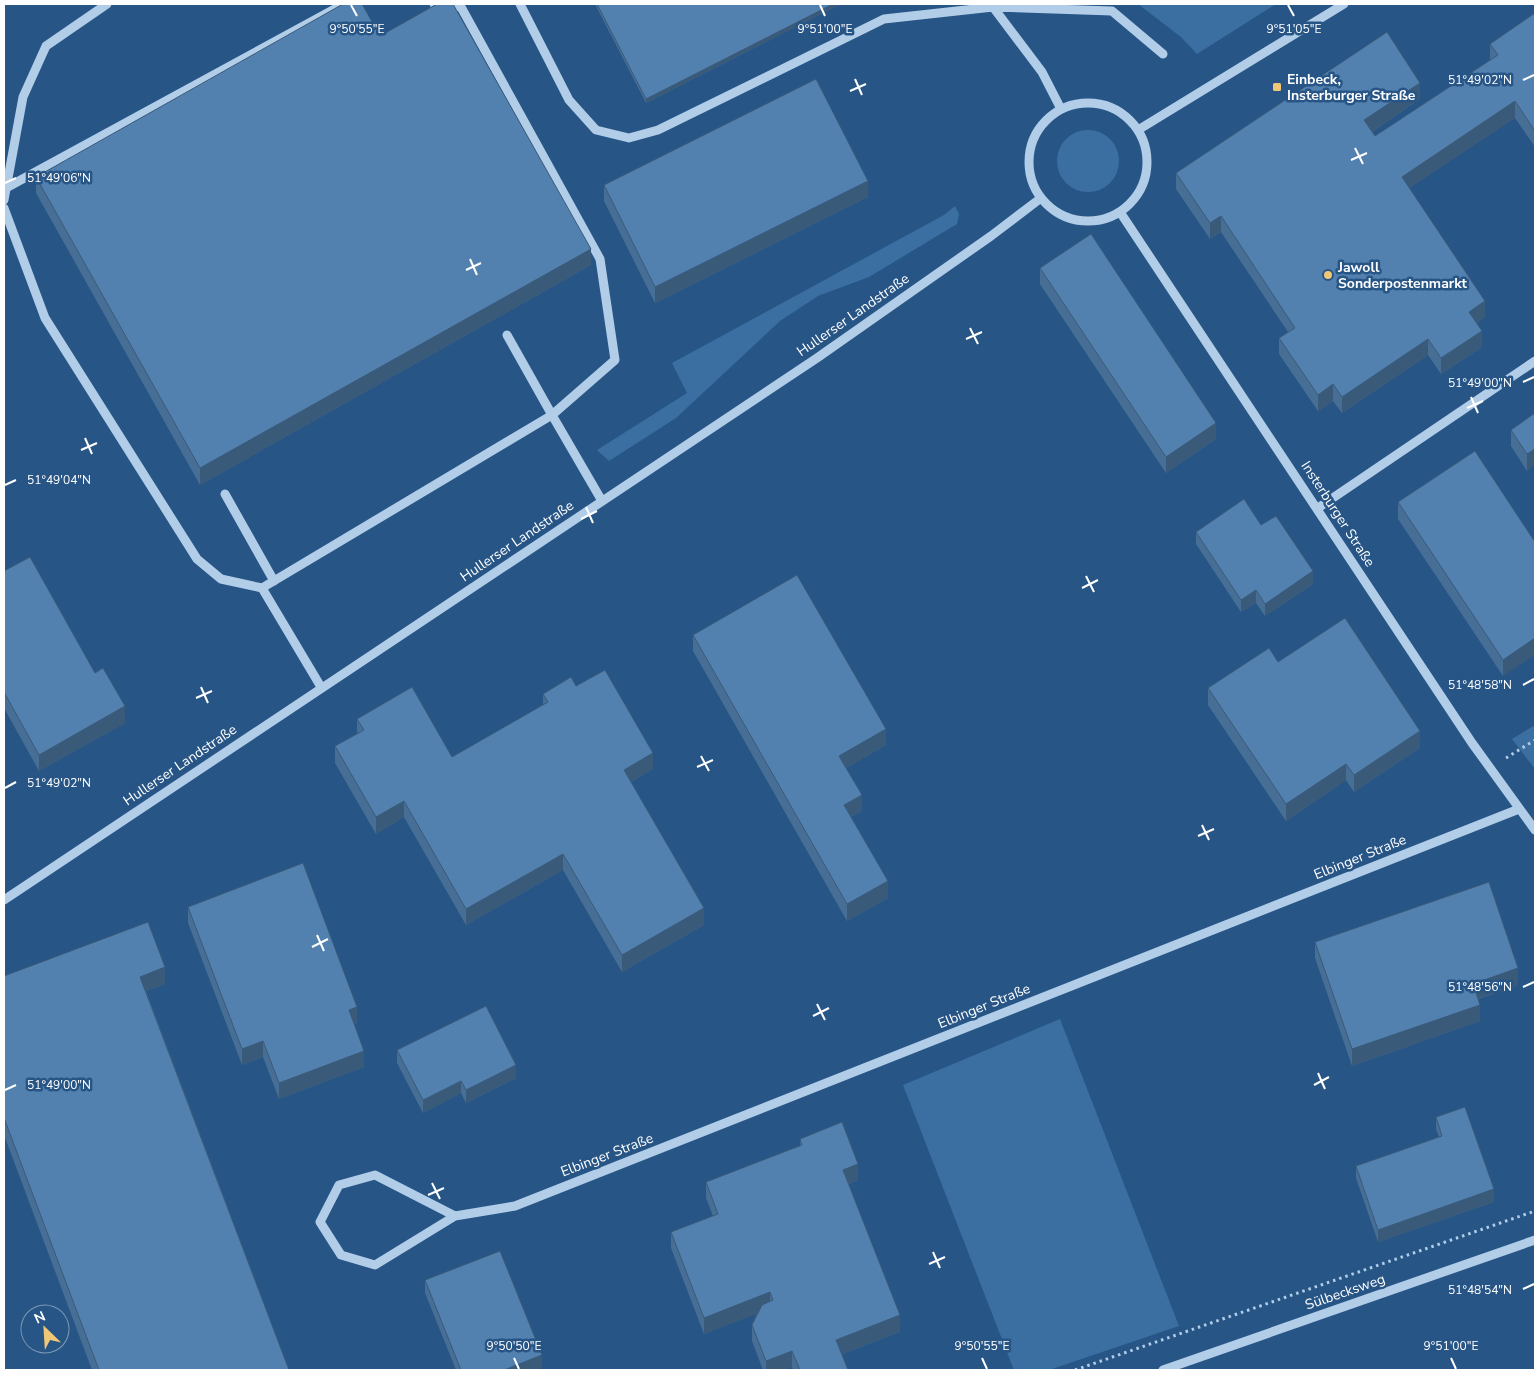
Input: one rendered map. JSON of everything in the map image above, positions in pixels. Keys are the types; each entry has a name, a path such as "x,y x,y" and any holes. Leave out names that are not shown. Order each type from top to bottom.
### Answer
{"street":[{"path":"4,200 23,97 46,46 107,4"},
{"path":"6,188 344,4"},
{"path":"4,208 45,318 197,559 221,579 262,588 552,415 615,360 600,259 461,7 434,4"},
{"path":"520,4 569,100 596,130 629,138 658,130 884,19 963,7 1061,6 1112,11 1163,54"},
{"path":"1138,130 1344,4"},
{"path":"993,7 1042,72 1060,109"},
{"path":"1089,102 1109,106 1126,116 1138,130 1146,148 1147,166 1143,184 1134,200 1120,212 1102,220 1082,221 1062,216 1041,198 1034,187 1028,168 1030,148 1037,129 1060,109 1069,105 1089,102"},
{"name":"Hullerser Landstraße","path":"4,900 817,358 992,236 1041,198"},
{"name":"Insterburger Straße","path":"1120,212 1472,743 1535,830"},
{"path":"507,335 602,501"},
{"path":"1318,508 1535,361"},
{"path":"225,494 274,581"},
{"path":"262,588 321,687"},
{"name":"Elbinger Straße","path":"454,1216 375,1175 339,1185 320,1222 341,1255 375,1265 454,1216 515,1206 1519,809"},
{"name":"Sülbecksweg","path":"1163,1370 1535,1240"}],"path":[{"path":"1491,767 1535,740"},
{"path":"1075,1370 1535,1212"}],"shaded area":[{"path":"1138,4 1276,4 1197,54 1181,37"},
{"path":"1088,130 1100,133 1110,139 1116,149 1119,161 1116,173 1110,183 1100,189 1088,192 1076,189 1066,183 1060,173 1057,161 1060,149 1066,139 1076,133"},
{"path":"955,206 959,214 957,224 869,277 818,296 780,321 676,418 609,461 597,450 687,393 672,363 944,215"},
{"path":"1535,725 1535,769 1512,739"},
{"path":"1060,1019 1179,1326 1049,1370 1014,1370 903,1085"}],"building":[{"path":"343,4 362,4 380,36 437,4 453,4 591,249 200,468 36,177"},
{"path":"597,4 833,4 646,99"},
{"path":"1535,13 1535,131 1515,101 1402,177 1485,301 1469,312 1482,331 1441,358 1428,339 1342,397 1333,384 1318,395 1279,338 1295,328 1221,216 1210,223 1176,173 1387,32 1420,83 1364,120 1375,136 1498,55 1490,44"},
{"path":"816,79 868,181 655,287 604,185"},
{"path":"1091,234 1216,423 1166,457 1040,268"},
{"path":"1535,413 1535,449 1527,454 1511,430"},
{"path":"1475,451 1535,542 1535,638 1503,660 1398,502"},
{"path":"1244,499 1261,525 1276,516 1313,571 1265,604 1256,590 1241,600 1196,532"},
{"path":"30,557 95,673 103,668 125,706 39,755 4,692 4,571"},
{"path":"797,575 886,729 839,756 862,795 844,805 888,881 847,904 693,635"},
{"path":"1345,618 1420,731 1354,775 1346,764 1286,804 1208,688 1269,648 1278,662"},
{"path":"605,670 653,753 624,770 704,908 622,955 563,854 466,909 404,801 376,817 335,746 364,730 357,719 412,687 452,757 548,702 543,694 571,677 576,686"},
{"path":"303,863 357,1007 349,1010 364,1051 279,1083 263,1041 242,1049 188,907"},
{"path":"1489,882 1518,968 1473,984 1480,1005 1352,1049 1315,942"},
{"path":"148,922 165,967 140,977 289,1370 99,1370 4,1118 4,976"},
{"path":"486,1006 516,1065 466,1090 461,1081 423,1100 397,1050"},
{"path":"1465,1107 1494,1189 1378,1230 1356,1166 1442,1136 1436,1117"},
{"path":"842,1122 858,1164 843,1170 900,1315 836,1340 848,1370 800,1370 792,1351 766,1361 752,1325 762,1305 773,1300 770,1292 704,1318 671,1232 718,1214 706,1182 802,1145 800,1139"},
{"path":"500,1251 542,1355 504,1370 461,1370 425,1280"}],"place":[{"name":"Einbeck, Insterburger Straße","path":"1277,87"},
{"name":"Jawoll Sonderpostenmarkt","path":"1328,275"}]}
